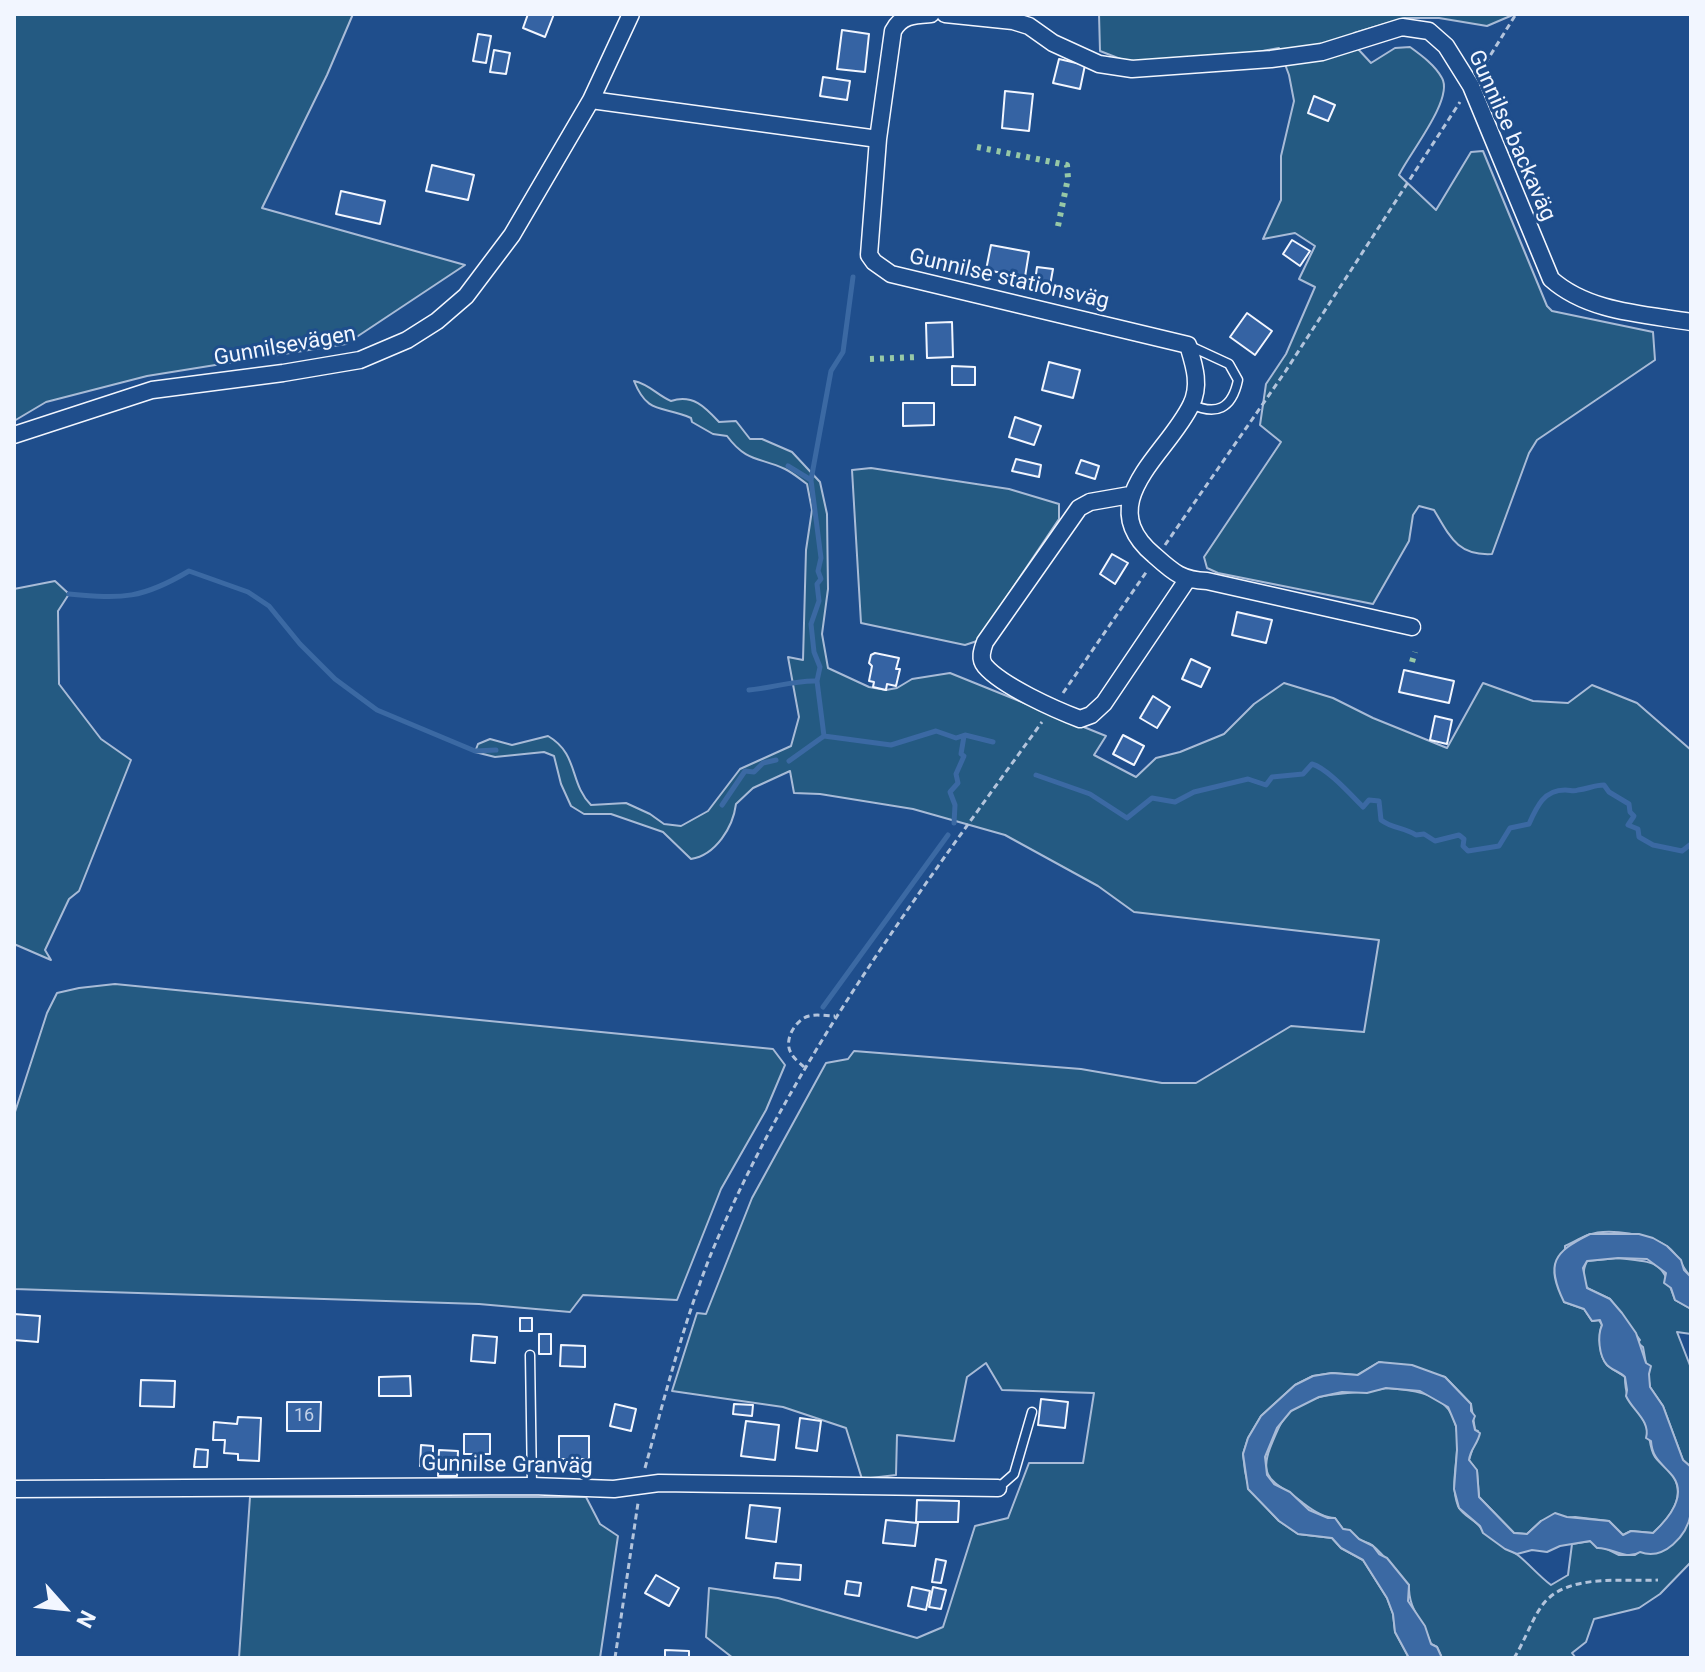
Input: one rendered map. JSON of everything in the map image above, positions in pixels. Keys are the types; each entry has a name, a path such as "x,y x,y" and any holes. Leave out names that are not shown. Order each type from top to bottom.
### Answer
{"street":[{"name":"Gunnilsevägen","path":"14,435 152,390 360,360 407,340 437,321 466,296 498,258 591,100 631,14"},
{"path":"591,100 878,139 893,31 898,18 931,14"},
{"name":"Gunnilse backaväg","path":"945,14 1013,21 1040,32 1053,43 1076,54 1115,68 1132,69 1284,58 1349,45 1402,27 1429,31 1446,46 1471,86 1551,279 1578,299 1691,322"},
{"name":"Gunnilse stationsväg","path":"878,139 869,255 882,269 891,274 1188,345"},
{"path":"1188,345 1197,379 1191,404 1130,495 1129,515 1133,531 1157,558 1187,580 1207,581 1412,627"},
{"path":"1130,495 1090,502 1079,508 982,650 984,666 1053,708 1080,719 1091,715 1118,684 1187,580"},
{"name":"Gunnilse Granväg","path":"14,1489 532,1486 614,1489 659,1483 998,1488"}],"lane":[{"path":"1188,345 1222,359 1234,370 1238,380 1231,399 1216,411 1206,411 1191,404"},
{"path":"530,1355 532,1486"},
{"path":"998,1488 1014,1474 1032,1412"}],"path":[{"path":"615,1658 640,1487 683,1330 711,1254 747,1174 805,1067 835,1016 1285,372 1516,14"},
{"path":"805,1067 791,1055 790,1034 808,1016 835,1016"},
{"path":"1514,1658 1545,1603 1563,1589 1590,1582 1658,1580"}],"shaded area":[{"path":"14,14 353,14 262,208 465,265 346,344 147,376 46,402 14,421"},
{"path":"1099,14 1515,14 1487,26 1439,18 1405,18 1354,33 1358,49 1371,63 1395,48 1410,47 1442,78 1442,99 1399,175 1436,210 1471,152 1483,151 1547,306 1552,311 1653,332 1655,360 1537,440 1529,453 1492,554 1480,554 1463,548 1450,536 1434,510 1419,506 1413,515 1409,541 1373,604 1218,573 1207,568 1204,557 1281,442 1260,425 1266,384 1286,354 1315,287 1299,279 1315,246 1295,233 1263,239 1281,200 1281,156 1294,101 1289,75 1279,48 1136,65 1100,51"},
{"path":"634,381 671,401 686,399 698,403 719,422 736,421 750,439 762,439 792,452 820,482 827,514 828,589 822,634 828,668 869,687 886,690 897,688 912,679 950,673 1106,736 1094,755 1136,777 1156,758 1224,734 1254,704 1284,683 1333,698 1447,748 1483,683 1533,701 1568,703 1592,685 1637,703 1691,750 1691,1277 1668,1247 1640,1236 1618,1232 1597,1233 1565,1246 1564,1302 1584,1309 1592,1321 1599,1320 1604,1361 1625,1377 1628,1397 1646,1425 1653,1453 1676,1483 1678,1491 1674,1507 1665,1522 1653,1533 1631,1531 1623,1535 1609,1521 1575,1517 1541,1521 1527,1534 1514,1533 1479,1497 1477,1471 1469,1460 1478,1431 1475,1430 1471,1404 1445,1377 1379,1362 1357,1375 1332,1373 1313,1376 1295,1385 1261,1416 1243,1454 1249,1489 1279,1521 1298,1534 1332,1538 1341,1548 1363,1560 1387,1598 1395,1632 1409,1658 733,1658 706,1637 709,1588 778,1598 917,1638 943,1627 975,1526 1008,1518 1029,1463 1083,1463 1094,1393 1002,1390 986,1363 967,1377 954,1441 897,1435 896,1475 862,1479 846,1428 783,1407 672,1391 697,1313 706,1314 752,1198 826,1063 848,1059 854,1051 1081,1069 1162,1083 1196,1083 1291,1026 1364,1032 1379,940 1134,912 1098,886 1005,835 913,809 820,794 794,793 790,771 753,788 736,804 722,839 708,852 691,859 663,832 611,814 584,814 571,806 554,756 544,752 495,757 475,752 478,744 490,739 512,745 548,736 565,751 579,787 591,805 626,803 664,824 681,826 708,811 740,769 791,746 799,717 788,657 803,660 806,550 812,510 807,484 785,469 741,451 727,436 713,434 692,422 691,418 651,405"},
{"path":"871,468 1009,489 1059,504 1059,519 977,641 965,645 861,623 852,470"},
{"path":"55,581 69,594 58,611 59,684 101,739 131,760 79,891 69,899 45,950 51,960 14,944 14,589"},
{"path":"115,984 773,1049 785,1065 766,1110 721,1189 677,1300 583,1295 570,1312 479,1304 14,1289 14,1115 47,1013 57,993"},
{"path":"1590,1234 1639,1234 1653,1238 1681,1260 1684,1270 1691,1277 1691,1309 1675,1300 1671,1288 1664,1283 1666,1273 1647,1259 1587,1261 1583,1268 1587,1288 1610,1299 1636,1333 1646,1363 1651,1366 1650,1387 1663,1406 1683,1460 1691,1467 1689,1522 1679,1538 1666,1550 1629,1555 1597,1548 1590,1541 1560,1546 1547,1552 1532,1550 1517,1554 1505,1549 1483,1533 1480,1526 1459,1508 1454,1489 1456,1426 1448,1407 1420,1391 1386,1388 1367,1393 1342,1392 1319,1397 1291,1411 1277,1428 1265,1457 1267,1475 1274,1484 1290,1492 1309,1510 1335,1518 1343,1529 1350,1530 1373,1546 1409,1585 1408,1601 1442,1658 1409,1658 1395,1632 1387,1598 1363,1560 1341,1548 1332,1538 1298,1534 1279,1521 1248,1489 1243,1454 1248,1438 1261,1416 1295,1385 1313,1376 1332,1373 1358,1375 1379,1362 1412,1365 1445,1377 1471,1404 1475,1430 1480,1433 1469,1460 1477,1470 1479,1497 1514,1533 1527,1534 1555,1513 1609,1521 1623,1535 1631,1531 1653,1533 1675,1506 1676,1481 1657,1459 1651,1441 1646,1438 1646,1426 1626,1396 1625,1377 1604,1361 1600,1346 1600,1320 1592,1321 1584,1309 1564,1302 1555,1277 1556,1260 1561,1253"},
{"path":"1618,1258 1656,1266 1666,1277 1675,1300 1691,1309 1691,1334 1677,1332 1691,1368 1691,1467 1683,1460 1663,1406 1650,1387 1643,1347 1638,1343 1640,1340 1610,1299 1587,1288 1584,1271 1587,1261"},
{"path":"1386,1388 1428,1395 1448,1408 1457,1433 1454,1485 1458,1506 1489,1536 1519,1556 1551,1585 1568,1575 1572,1544 1591,1541 1619,1555 1635,1555 1688,1520 1691,1513 1691,1562 1660,1594 1639,1608 1594,1619 1586,1642 1572,1653 1576,1658 1442,1658 1437,1647 1431,1644 1413,1608 1409,1585 1382,1554 1343,1529 1335,1518 1322,1515 1278,1485 1268,1474 1266,1466 1272,1443 1291,1411 1325,1396"},
{"path":"250,1497 586,1497 600,1524 618,1536 600,1658 239,1658"}],"building":[{"path":"528,14 554,14 545,37 523,28"},
{"path":"842,30 869,34 865,72 837,69"},
{"path":"478,34 491,36 486,63 473,61"},
{"path":"494,50 510,53 506,74 490,72"},
{"path":"1059,59 1085,65 1080,89 1053,83"},
{"path":"823,77 850,81 847,100 820,96"},
{"path":"1005,91 1033,94 1029,131 1002,128"},
{"path":"1314,96 1335,105 1328,121 1308,113"},
{"path":"432,165 474,175 468,200 426,191"},
{"path":"341,191 385,201 380,224 336,214"},
{"path":"1292,240 1310,251 1300,266 1283,254"},
{"path":"991,245 1029,252 1025,277 986,270"},
{"path":"1037,267 1053,269 1049,291 1034,289"},
{"path":"1247,313 1272,331 1255,355 1230,337"},
{"path":"952,322 953,357 927,358 926,323"},
{"path":"1049,362 1080,370 1073,398 1042,390"},
{"path":"952,366 975,367 975,385 952,385"},
{"path":"903,403 934,403 934,425 903,426"},
{"path":"1015,417 1041,426 1034,445 1009,437"},
{"path":"1016,459 1041,465 1039,477 1012,471"},
{"path":"1081,460 1099,466 1095,479 1076,473"},
{"path":"1112,554 1128,563 1115,584 1100,574"},
{"path":"1237,612 1272,620 1266,643 1232,635"},
{"path":"875,653 899,658 896,686 887,684 886,690 873,687 874,682 869,681 872,666 869,663 871,655"},
{"path":"1191,659 1210,668 1201,687 1182,679"},
{"path":"1404,670 1454,681 1449,703 1399,692"},
{"path":"1153,696 1170,707 1157,728 1140,718"},
{"path":"1435,716 1452,720 1447,744 1430,740"},
{"path":"1123,735 1144,746 1134,765 1113,754"},
{"path":"14,1314 40,1316 38,1342 14,1340"},
{"path":"520,1318 532,1318 532,1331 520,1331"},
{"path":"539,1334 551,1334 551,1354 539,1354"},
{"path":"473,1335 497,1337 495,1363 471,1361"},
{"path":"561,1345 585,1346 585,1367 560,1366"},
{"path":"410,1376 411,1396 379,1396 379,1377"},
{"path":"141,1380 175,1381 174,1407 140,1406"},
{"path":"1041,1399 1068,1402 1065,1428 1038,1425"},
{"path":"287,1402 321,1402 320,1431 287,1431"},
{"path":"615,1404 636,1409 631,1431 610,1426"},
{"path":"734,1404 753,1405 752,1416 733,1414"},
{"path":"238,1417 261,1418 259,1461 238,1460 238,1454 224,1453 225,1440 213,1440 214,1422 237,1424"},
{"path":"800,1418 821,1421 817,1451 796,1448"},
{"path":"746,1421 779,1425 775,1460 741,1456"},
{"path":"464,1434 490,1434 490,1454 464,1454"},
{"path":"559,1436 589,1436 589,1459 559,1459"},
{"path":"421,1445 433,1446 433,1466 420,1466"},
{"path":"196,1449 208,1450 207,1467 194,1467"},
{"path":"439,1450 458,1451 457,1476 438,1476"},
{"path":"917,1500 959,1501 958,1522 916,1522"},
{"path":"750,1505 780,1508 776,1542 746,1538"},
{"path":"886,1520 918,1523 915,1546 883,1543"},
{"path":"936,1559 946,1561 941,1583 932,1582"},
{"path":"776,1563 801,1565 800,1580 774,1578"},
{"path":"656,1575 679,1588 669,1606 645,1593"},
{"path":"847,1581 861,1583 859,1596 845,1594"},
{"path":"912,1587 930,1591 926,1610 908,1606"},
{"path":"933,1587 946,1590 941,1609 929,1607"},
{"path":"665,1650 689,1651 689,1658 665,1658"}],"waterway":[{"path":"824,736 817,681 820,667 814,652 811,624 819,601 817,584 821,579 811,480 831,371 843,352 853,277"},
{"path":"788,466 811,480"},
{"path":"69,594 132,595 158,587 189,571 248,592 269,606 300,644 335,679 377,710 475,751 496,750"},
{"path":"749,690 817,681"},
{"path":"789,761 824,736 891,745 936,731 956,738 965,735 993,742"},
{"path":"954,823 955,805 950,792 958,783 956,774 964,756 961,754 964,736"},
{"path":"722,805 745,771 754,772 763,763 776,760"},
{"path":"1036,775 1090,794 1127,818 1152,798 1175,802 1194,792 1248,779 1266,785 1272,777 1303,774 1312,764 1332,776 1363,807 1369,800 1379,801 1381,820 1385,823 1416,835 1424,834 1435,841 1459,835 1468,851 1499,846 1510,828 1529,824 1538,805 1552,793 1604,785 1609,792 1629,804 1634,816 1628,825 1638,829 1639,837 1653,845 1682,851 1691,844"},
{"path":"823,1007 948,835"}],"hedge":[{"path":"977,147 1067,165 1068,178 1057,231"},
{"path":"870,359 917,357"},
{"path":"1412,662 1415,652"}]}
